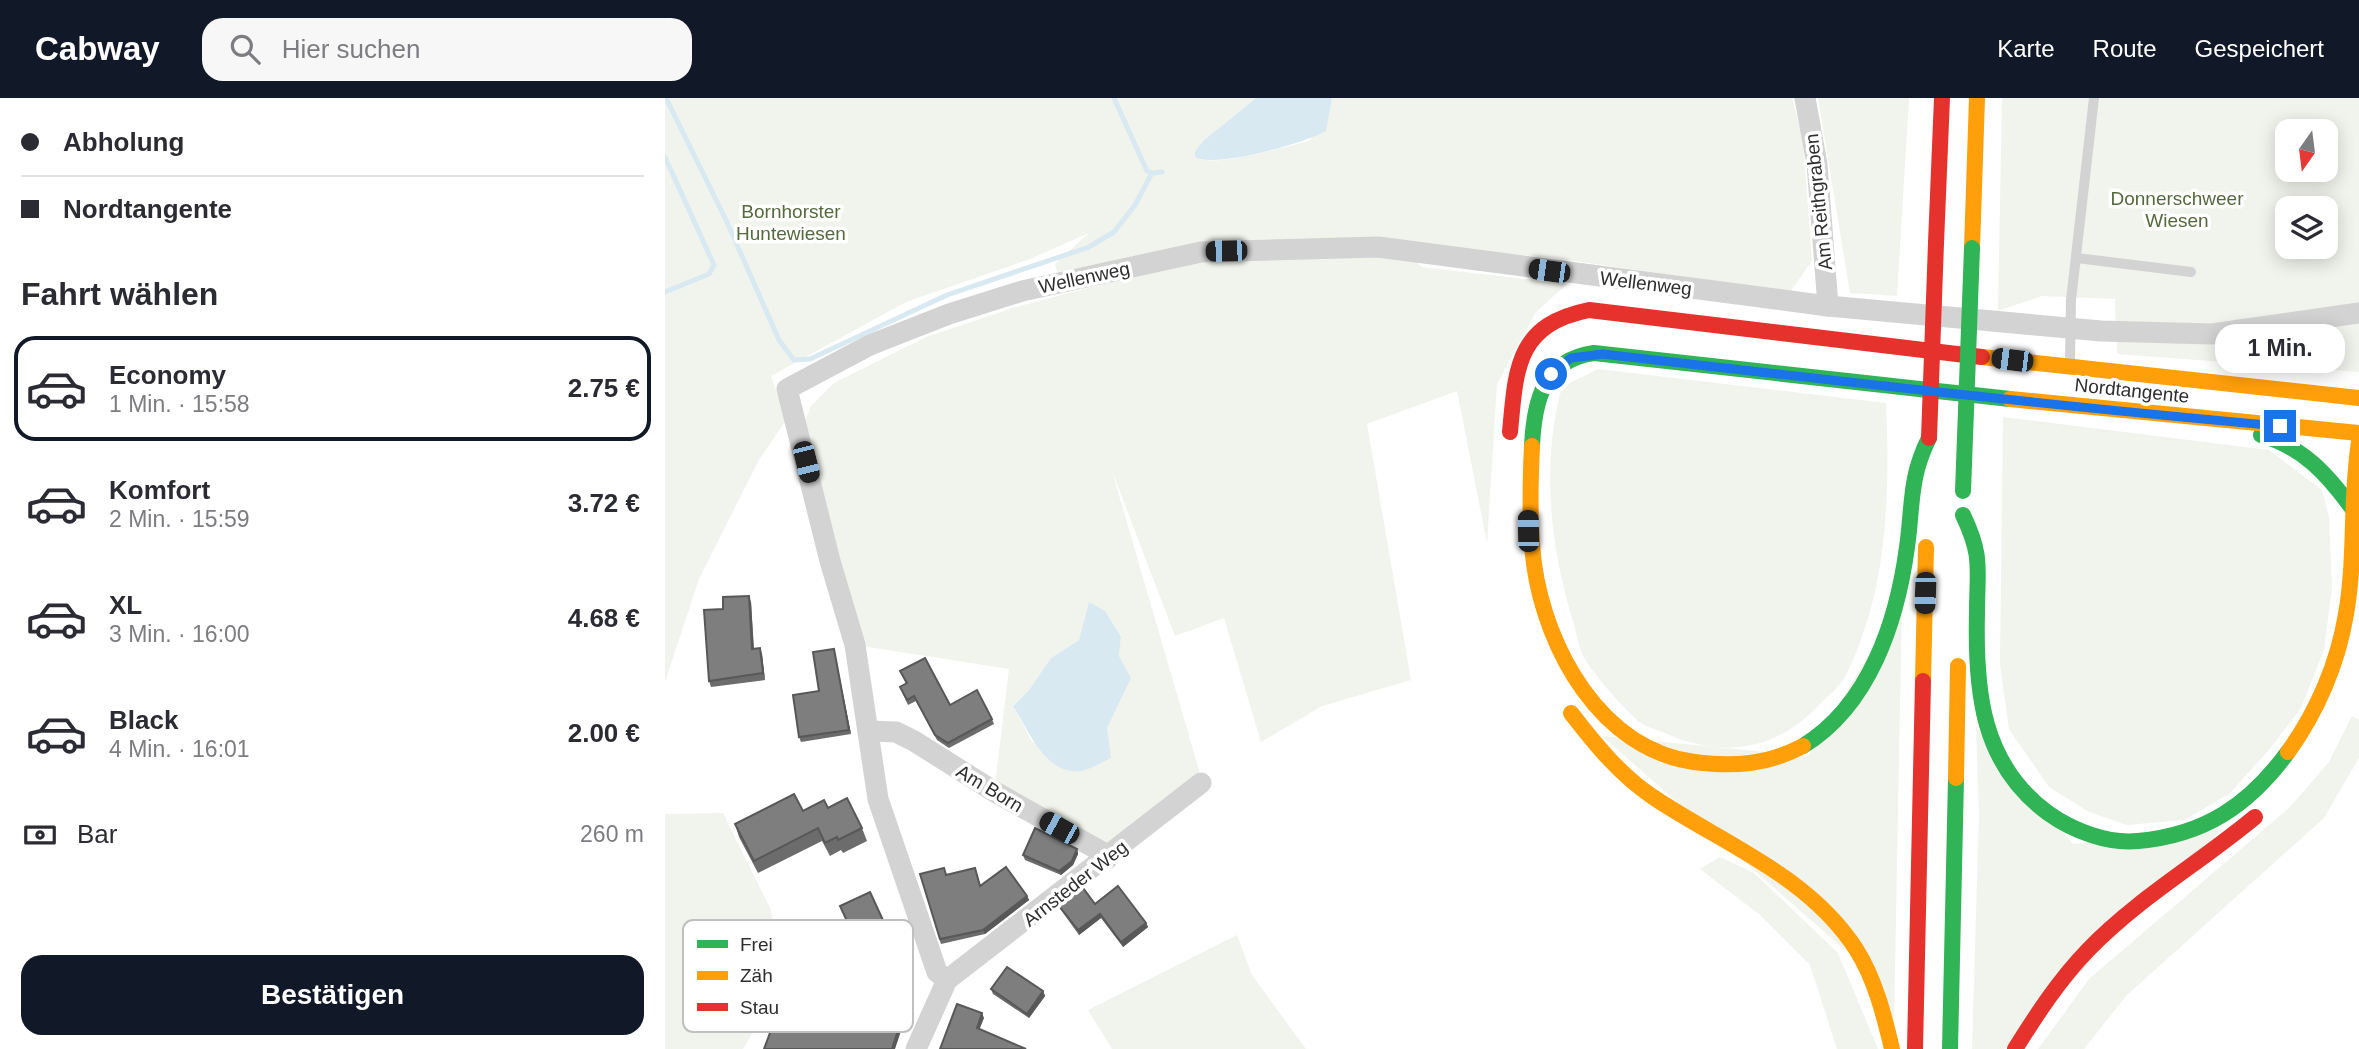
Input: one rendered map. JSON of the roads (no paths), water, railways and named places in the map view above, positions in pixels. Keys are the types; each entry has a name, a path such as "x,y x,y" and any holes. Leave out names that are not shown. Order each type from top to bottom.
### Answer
{"highway":[{"path":"1915,1049 1920,487 1929,438 1942,98"},
{"path":"1960,611 1977,98"},
{"name":"Nordtangente","path":"1509,450 1516,375 1525,348 1541,328 1576,312 1602,311 1906,347 2033,363 2069,373 2359,398"},
{"name":"Nordtangente","path":"1920,487 1897,598 1880,654 1857,694 1835,722 1805,746 1768,760 1734,766 1702,766 1668,759 1645,749 1607,721 1585,696 1564,661 1549,622 1528,531 1528,498 1536,409 1545,382 1557,367 1579,355 1603,354 2010,401 2106,407 2359,433"},
{"path":"2209,419 2232,430 2265,435 2302,451 2322,467 2352,508"},
{"path":"1963,515 1978,548 1978,691 1986,730 1999,758 2021,789 2046,812 2079,832 2109,841 2139,842 2173,837 2199,827 2241,803 2281,761 2304,729 2323,695 2346,618 2352,508 2359,442"},
{"path":"1950,1049 1959,652"},
{"path":"1562,702 1594,743 1650,795 1788,878 1823,908 1855,948 1870,977 1892,1049"},
{"path":"2015,1049 2039,1008 2071,967 2115,926 2267,806"}],"street":[{"name":"Am Reithgraben","path":"1805,98 1817,164 1828,306"},
{"name":"Wellenweg","path":"869,731 855,645 830,561 787,390 870,345 949,314 1022,291 1201,251 1378,247 1828,306 2068,334 2212,334 2359,313"},
{"name":"Am Born","path":"869,731 896,732 914,741 995,792 1102,852 1107,859"},
{"path":"869,731 878,799 937,972 947,981 916,1049"},
{"name":"Arnsteder Weg","path":"947,981 1107,859 1201,783"}],"lane":[{"path":"2069,373 2068,334 2094,98"},
{"path":"2077,258 2191,272"},
{"path":"2033,363 2055,353 2068,334"},
{"path":"2010,401 2050,390"}],"waterway":[{"path":"666,98 727,222 779,340 794,360 810,359 947,295 1089,247 1114,232 1135,205 1152,173 1162,172"},
{"path":"1114,98 1147,171 1152,173"},
{"path":"665,157 714,265 709,274 665,292"}],"park label":[{"name":"Donnerschweer Wiesen","path":"2177,209"},
{"name":"Bornhorster Huntewiesen","path":"791,222"}]}
